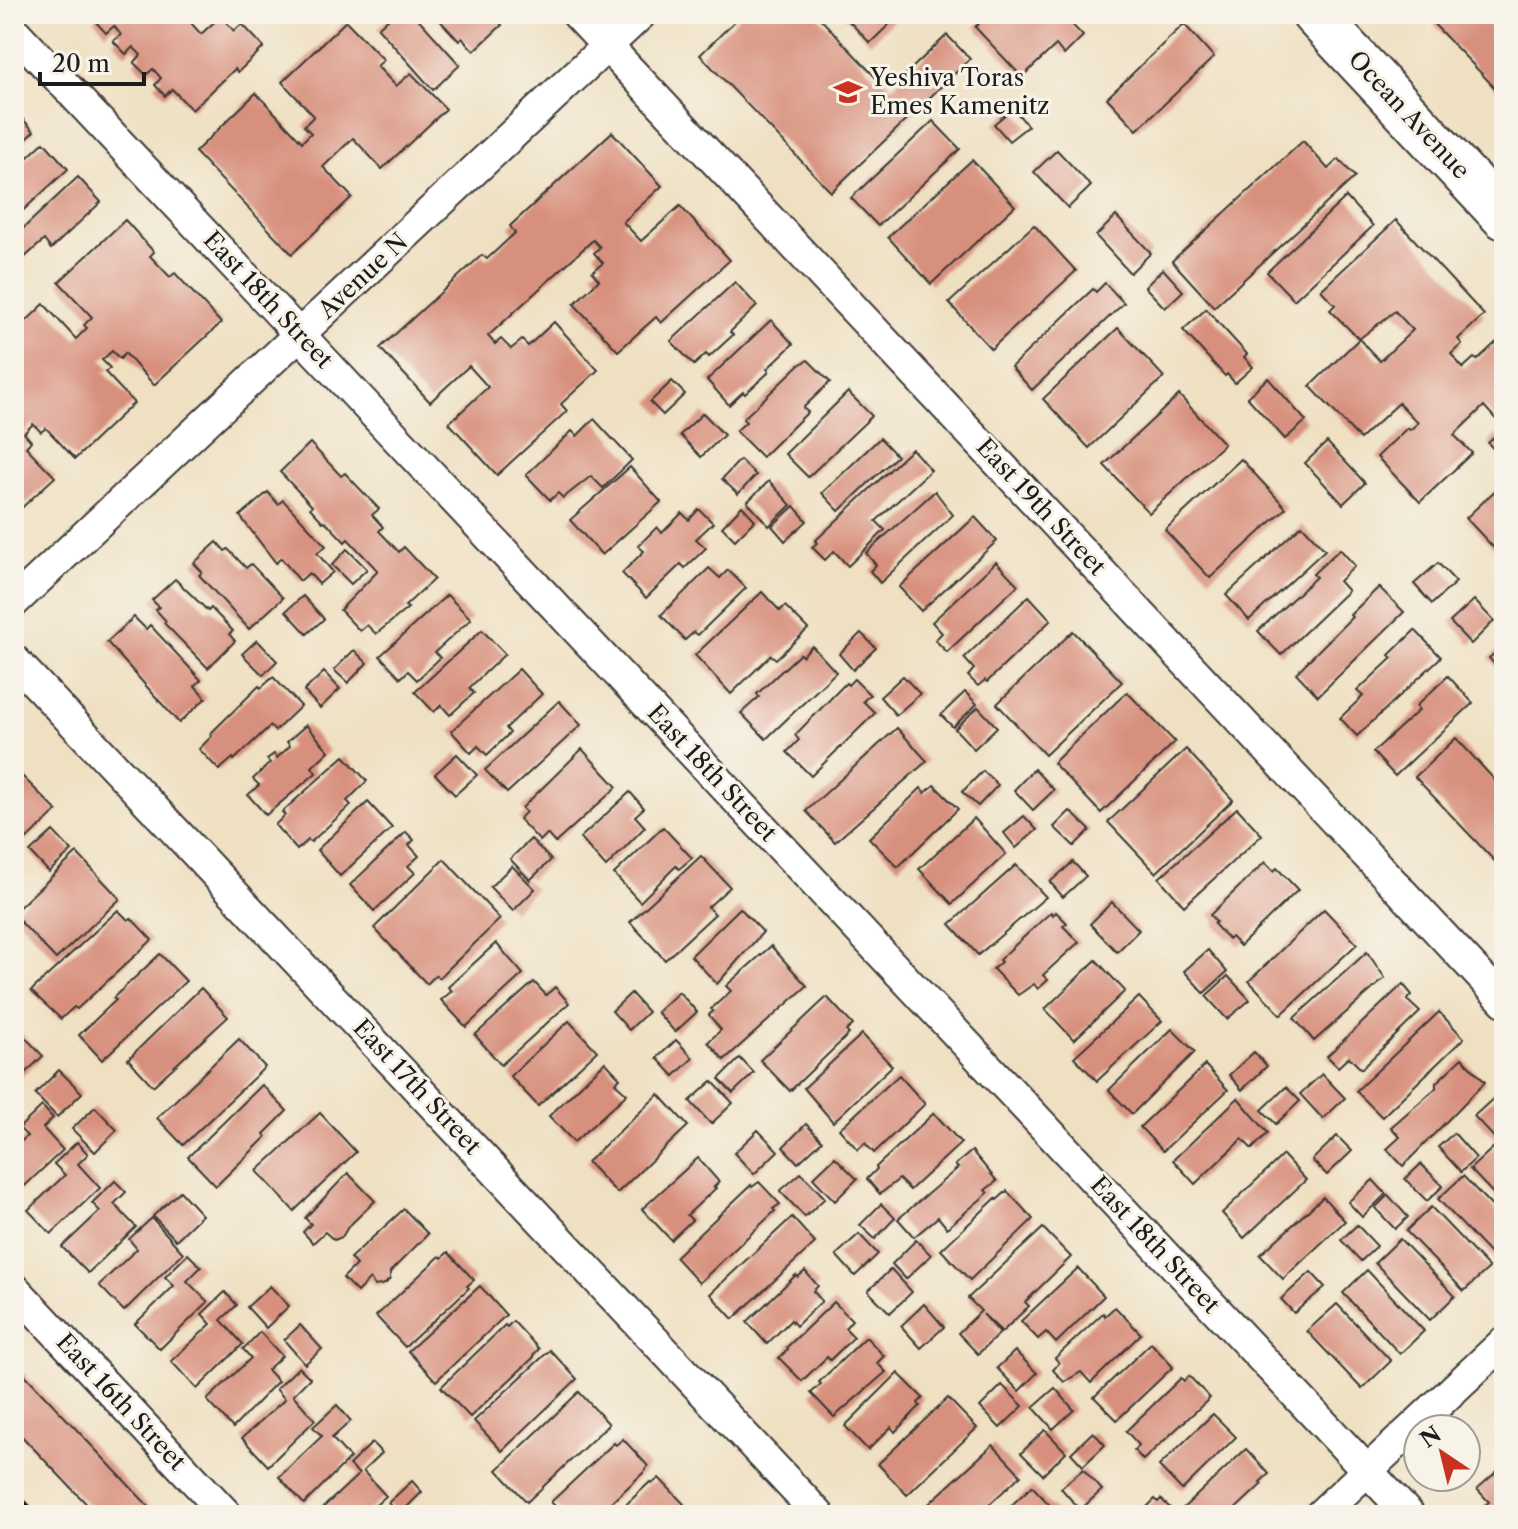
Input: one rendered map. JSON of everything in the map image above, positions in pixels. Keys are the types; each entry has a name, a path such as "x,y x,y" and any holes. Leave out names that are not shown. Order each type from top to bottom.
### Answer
{"main road":[{"name":"Ocean Avenue","path":"1314,14 1504,217"}],"street":[{"name":"East 19th Street","path":"577,14 1504,1001"},
{"name":"Avenue N","path":"14,602 641,14"},
{"name":"East 18th Street","path":"14,31 1409,1515"},
{"name":"East 17th Street","path":"14,660 819,1515"},
{"name":"East 16th Street","path":"14,1288 227,1515"},
{"path":"1320,1515 1504,1342"}],"building":[{"path":"101,14 198,14 190,22 201,34 221,16 234,31 242,24 264,47 238,72 235,69 192,110 172,89 165,96 155,85 161,78 153,69 146,75 134,63 141,55 133,47 126,54 113,41 121,35 114,26 106,33 94,20"},
{"path":"393,14 401,17 414,14 460,65 433,90 378,28"},
{"path":"434,14 491,14 502,25 474,51 462,38 459,41"},
{"path":"742,14 816,14 878,80 882,77 892,87 947,35 970,59 831,192 700,55"},
{"path":"842,14 900,14 870,43"},
{"path":"989,14 1062,14 1083,36 1064,55 1056,45 1022,77 975,27"},
{"path":"1424,14 1504,14 1504,98 1480,72"},
{"path":"346,21 384,60 377,66 396,86 411,73 446,109 382,169 353,138 323,167 352,197 292,254 195,152 256,93 302,142 311,133 304,126 314,116 282,82"},
{"path":"1184,24 1214,57 1137,130 1107,98"},
{"path":"1013,108 1028,126 1009,141 994,124"},
{"path":"14,110 34,131 14,151"},
{"path":"933,121 960,149 878,226 851,198"},
{"path":"612,132 662,186 623,222 641,241 680,206 730,260 661,323 656,317 618,351 574,304 599,280 592,272 603,263 594,253 600,247 593,240 488,336 495,344 501,339 511,349 522,340 528,346 554,322 598,370 561,404 567,411 497,475 449,423 488,387 469,366 430,402 380,348 482,255 487,259 515,233 510,226"},
{"path":"1303,141 1328,169 1339,159 1355,177 1214,307 1172,261"},
{"path":"44,142 68,169 18,215 14,211 14,170"},
{"path":"1057,150 1091,186 1068,208 1034,172"},
{"path":"972,160 1015,206 931,284 888,237"},
{"path":"78,177 101,202 51,249 44,240 24,258 14,247 14,237"},
{"path":"1346,197 1373,226 1294,300 1267,272"},
{"path":"1116,216 1151,253 1130,273 1096,236"},
{"path":"125,220 154,252 150,256 170,277 175,273 221,323 154,385 125,353 120,359 112,351 102,360 110,368 105,372 134,403 75,459 46,428 41,432 33,424 24,433 31,441 26,447 55,477 14,515 14,396 24,387 14,376 14,333 44,304 76,339 87,328 84,325 92,317 59,282"},
{"path":"1396,220 1484,315 1458,339 1462,344 1451,354 1463,368 1474,358 1477,360 1504,335 1504,421 1500,424 1484,406 1454,435 1472,453 1420,502 1377,457 1407,428 1410,430 1418,423 1399,403 1360,439 1310,386 1359,339 1330,310 1335,305 1321,290","holes":["1395,311 1413,330 1380,361 1359,339"]},
{"path":"1034,225 1076,271 991,349 949,303"},
{"path":"1163,269 1183,291 1165,308 1145,287"},
{"path":"735,282 757,306 730,332 733,335 709,357 706,354 694,365 671,341"},
{"path":"1105,283 1124,303 1032,390 1011,367 1093,289 1096,292"},
{"path":"1206,309 1247,354 1244,357 1253,367 1235,383 1183,330"},
{"path":"771,320 793,344 767,369 769,372 729,405 707,380"},
{"path":"1118,328 1164,377 1089,448 1043,399"},
{"path":"808,360 830,382 803,408 808,412 762,457 736,431 746,422 743,419"},
{"path":"1268,378 1306,421 1285,439 1247,397"},
{"path":"672,381 685,394 663,415 650,402"},
{"path":"848,392 872,416 808,477 785,454"},
{"path":"1179,395 1224,444 1149,513 1104,465"},
{"path":"703,413 724,435 701,457 680,435"},
{"path":"594,419 632,460 603,488 591,476 563,498 558,493 550,500 526,475 572,431 577,436"},
{"path":"1504,428 1504,460 1488,443"},
{"path":"880,438 897,456 839,511 822,493"},
{"path":"1327,442 1365,483 1343,504 1305,463"},
{"path":"310,443 341,476 345,473 379,509 372,515 383,527 379,531 399,552 404,547 434,579 405,606 408,608 376,634 367,625 360,631 340,610 378,571 348,539 345,542 323,522 280,472"},
{"path":"912,449 931,470 876,521 885,530 848,566 834,551 825,560 812,547 817,543 815,541"},
{"path":"1241,459 1286,508 1210,578 1165,530"},
{"path":"740,460 756,475 738,494 722,479"},
{"path":"630,467 661,502 602,555 570,520"},
{"path":"769,481 791,505 769,526 747,502"},
{"path":"1504,482 1504,559 1466,518"},
{"path":"935,491 953,515 880,583 870,571 876,565 866,553"},
{"path":"268,492 278,504 283,500 326,546 317,553 333,572 319,584 309,573 300,581 281,558 276,563 240,516"},
{"path":"742,506 755,520 735,540 722,527"},
{"path":"794,506 807,521 785,541 772,526"},
{"path":"699,509 713,523 696,539 706,548 685,568 681,564 646,598 622,573 644,551 638,546 657,527 662,533 682,513 689,520"},
{"path":"975,517 997,541 921,611 899,587"},
{"path":"1302,525 1325,550 1249,620 1226,595"},
{"path":"217,542 246,568 251,564 283,598 249,629 199,575 202,572 194,563"},
{"path":"347,549 367,569 351,584 332,565"},
{"path":"1340,549 1355,566 1339,581 1348,591 1281,655 1258,631 1316,577 1313,574"},
{"path":"996,562 1018,585 947,652 935,640 942,633 932,622"},
{"path":"1438,563 1456,582 1432,604 1414,584"},
{"path":"709,568 720,578 728,570 746,588 698,635 694,632 685,640 661,615"},
{"path":"175,579 208,611 211,608 233,631 229,634 235,641 208,668 164,623 166,621 156,610 159,607 152,600"},
{"path":"1379,587 1404,612 1318,696 1296,673"},
{"path":"762,592 780,611 785,606 808,629 776,659 771,655 731,694 695,655"},
{"path":"447,595 471,619 435,652 440,658 417,680 408,671 401,678 380,656"},
{"path":"303,596 324,619 307,634 286,611"},
{"path":"1029,596 1051,620 987,682 985,680 978,686 968,676 974,669 964,658"},
{"path":"1474,600 1494,621 1471,644 1450,622"},
{"path":"134,617 146,629 150,625 201,680 195,686 206,698 179,723 107,642"},
{"path":"482,630 505,654 469,688 474,693 450,715 441,705 434,712 415,692"},
{"path":"1415,630 1441,657 1357,736 1340,718 1363,696 1357,691 1392,658 1389,655"},
{"path":"1073,631 1122,682 1045,755 997,704"},
{"path":"861,633 876,648 853,670 839,654"},
{"path":"257,640 277,661 263,675 242,654"},
{"path":"1504,645 1504,675 1489,658"},
{"path":"812,646 836,672 766,739 741,713 759,697 757,694"},
{"path":"354,650 367,663 348,683 334,670"},
{"path":"519,669 542,694 506,728 510,733 487,755 478,746 471,753 451,731"},
{"path":"324,672 340,689 320,708 304,691"},
{"path":"903,676 920,694 896,715 880,697"},
{"path":"1448,676 1473,703 1395,776 1373,752 1419,710 1416,706"},
{"path":"273,677 301,706 275,731 270,726 219,770 199,749 259,686 261,688"},
{"path":"854,679 870,695 863,701 875,713 811,776 787,752 799,740 795,735 846,683 848,685"},
{"path":"965,692 977,704 953,727 941,715"},
{"path":"1127,692 1175,742 1101,813 1053,763"},
{"path":"559,701 581,725 507,793 485,770"},
{"path":"978,707 997,727 974,749 955,729"},
{"path":"306,725 329,751 312,767 316,773 266,815 248,795 259,785 253,779 270,763 267,759 274,754 277,758 290,746 287,742"},
{"path":"897,728 927,761 835,842 806,811"},
{"path":"1456,738 1504,790 1504,871 1415,777"},
{"path":"582,749 617,787 555,843 547,834 540,841 519,819 526,812 522,808"},
{"path":"1186,749 1233,800 1156,873 1108,822"},
{"path":"457,754 477,775 455,795 435,774"},
{"path":"344,756 367,781 347,801 351,805 311,842 308,840 297,850 275,825 285,815 282,812"},
{"path":"14,768 57,811 25,841 14,833"},
{"path":"1034,769 1054,790 1033,810 1014,790"},
{"path":"983,771 998,785 978,806 962,792"},
{"path":"934,785 958,809 898,867 869,838 921,788 925,793"},
{"path":"630,792 644,808 635,816 645,827 606,867 580,838"},
{"path":"368,802 392,828 340,876 317,850"},
{"path":"1237,808 1262,835 1184,906 1159,878"},
{"path":"1070,811 1090,830 1074,846 1054,827"},
{"path":"1024,816 1037,830 1016,848 1004,833"},
{"path":"974,818 1006,854 952,904 919,869"},
{"path":"663,827 692,858 679,869 676,866 640,902 614,874"},
{"path":"53,831 72,851 49,872 30,852"},
{"path":"406,832 414,840 409,845 419,856 408,866 415,873 374,911 350,885"},
{"path":"531,839 551,860 530,880 510,859"},
{"path":"77,853 120,899 56,959 14,912"},
{"path":"701,856 730,887 708,907 715,914 665,960 630,922"},
{"path":"444,859 500,919 439,978 436,975 427,984 374,928"},
{"path":"1073,862 1086,876 1063,897 1050,882"},
{"path":"1265,862 1274,871 1277,868 1298,890 1240,946 1231,937 1228,939 1210,915"},
{"path":"1016,865 1046,897 978,955 950,924"},
{"path":"512,866 535,889 513,911 490,887"},
{"path":"1112,902 1139,930 1117,952 1090,924"},
{"path":"740,908 763,932 717,984 691,956"},
{"path":"1324,909 1357,944 1281,1015 1249,981"},
{"path":"118,910 128,920 131,918 152,940 77,1009 74,1007 61,1019 31,991"},
{"path":"1051,912 1053,915 1056,912 1067,923 1063,926 1079,942 1043,975 1048,980 1038,989 1034,984 1018,995 993,969"},
{"path":"496,943 523,974 466,1027 441,1000 452,991 448,987"},
{"path":"771,946 807,986 724,1060 708,1042 721,1030 709,1015 713,1011 711,1009 731,991 726,986"},
{"path":"1208,950 1227,972 1204,993 1184,971"},
{"path":"1367,952 1385,978 1314,1041 1294,1018"},
{"path":"160,954 186,981 102,1060 79,1035"},
{"path":"1096,960 1125,991 1074,1040 1045,1009"},
{"path":"1228,976 1250,1000 1227,1019 1206,996"},
{"path":"534,982 546,995 555,987 569,1003 501,1065 475,1035"},
{"path":"1403,984 1412,995 1407,1000 1420,1012 1361,1069 1349,1057 1338,1067 1327,1056"},
{"path":"201,988 228,1017 153,1086 128,1059"},
{"path":"679,992 697,1012 675,1032 657,1012"},
{"path":"631,993 648,1012 629,1030 612,1011"},
{"path":"827,997 853,1025 846,1031 849,1034 790,1091 760,1060"},
{"path":"1139,997 1162,1021 1097,1081 1074,1057"},
{"path":"1439,1012 1464,1038 1382,1117 1356,1091"},
{"path":"569,1021 597,1051 538,1106 510,1076"},
{"path":"1172,1029 1195,1052 1132,1114 1109,1090"},
{"path":"19,1031 43,1056 19,1079 14,1075 14,1036"},
{"path":"862,1034 892,1066 833,1122 804,1088"},
{"path":"239,1039 265,1067 183,1145 157,1118"},
{"path":"676,1040 693,1058 674,1076 657,1058"},
{"path":"1254,1052 1267,1066 1242,1090 1229,1075"},
{"path":"740,1058 754,1073 733,1093 719,1079"},
{"path":"1462,1058 1485,1082 1403,1166 1387,1149 1400,1137 1391,1127 1436,1088 1436,1083"},
{"path":"605,1062 620,1078 615,1083 627,1094 574,1142 549,1116"},
{"path":"1205,1065 1228,1090 1163,1151 1140,1127"},
{"path":"59,1070 82,1093 57,1117 35,1094"},
{"path":"1322,1074 1345,1098 1323,1119 1300,1094"},
{"path":"899,1075 925,1104 874,1153 865,1143 858,1150 839,1129"},
{"path":"712,1081 733,1103 711,1124 690,1101"},
{"path":"262,1085 287,1111 264,1134 266,1137 216,1186 188,1157"},
{"path":"1286,1087 1300,1101 1276,1124 1262,1110"},
{"path":"659,1094 688,1126 617,1193 587,1162"},
{"path":"1495,1097 1504,1106 1504,1148 1474,1116"},
{"path":"1238,1098 1268,1133 1252,1149 1242,1139 1195,1184 1173,1160"},
{"path":"42,1106 53,1118 43,1128 63,1150 14,1196 14,1148 27,1136 19,1128"},
{"path":"95,1107 117,1130 95,1152 72,1129"},
{"path":"320,1113 356,1152 294,1211 257,1171"},
{"path":"934,1113 961,1143 910,1190 899,1179 880,1194 867,1179"},
{"path":"806,1124 822,1141 798,1163 783,1147"},
{"path":"758,1130 778,1151 754,1174 734,1153"},
{"path":"1454,1133 1476,1158 1461,1172 1438,1147"},
{"path":"1337,1136 1352,1151 1327,1175 1312,1160"},
{"path":"77,1142 88,1154 78,1164 100,1188 51,1234 28,1210 65,1175 54,1164"},
{"path":"1495,1146 1504,1156 1504,1205 1470,1169"},
{"path":"972,1151 997,1181 985,1190 988,1193 947,1228 938,1217 914,1237 898,1219 958,1168 955,1165"},
{"path":"1283,1155 1306,1180 1244,1238 1222,1213"},
{"path":"835,1157 857,1179 835,1201 813,1178"},
{"path":"698,1158 719,1182 687,1215 692,1220 671,1240 642,1209"},
{"path":"1421,1164 1443,1186 1427,1201 1405,1179"},
{"path":"348,1173 375,1201 342,1237 334,1240 325,1232 313,1243 303,1232 311,1224 305,1218"},
{"path":"801,1173 825,1198 805,1217 780,1191"},
{"path":"1463,1176 1504,1219 1504,1254 1497,1261 1438,1199"},
{"path":"1373,1180 1386,1194 1362,1217 1348,1202"},
{"path":"115,1181 126,1192 114,1204 136,1227 88,1273 62,1247 100,1211 92,1203"},
{"path":"759,1182 780,1204 699,1283 675,1257 751,1185"},
{"path":"180,1191 202,1215 176,1240 153,1216"},
{"path":"1007,1191 1033,1219 970,1280 941,1250"},
{"path":"1388,1195 1408,1217 1395,1229 1375,1208"},
{"path":"1323,1197 1345,1221 1283,1279 1260,1255"},
{"path":"881,1204 895,1218 875,1239 860,1225"},
{"path":"1431,1207 1489,1268 1464,1291 1406,1231"},
{"path":"404,1209 428,1234 390,1272 390,1279 385,1284 375,1286 370,1279 357,1292 343,1278 356,1265 350,1258"},
{"path":"792,1217 815,1243 733,1319 710,1294"},
{"path":"152,1218 183,1253 124,1311 99,1285 137,1249 129,1239"},
{"path":"1357,1225 1377,1246 1361,1261 1341,1240"},
{"path":"1043,1228 1071,1257 1025,1302 1029,1306 1002,1332 983,1314 1000,1333 978,1354 958,1333 981,1311 968,1298"},
{"path":"859,1234 878,1254 855,1276 836,1255"},
{"path":"1400,1239 1455,1296 1430,1320 1375,1263"},
{"path":"916,1240 931,1255 906,1279 892,1264"},
{"path":"448,1252 474,1280 405,1347 376,1316"},
{"path":"188,1254 201,1267 187,1281 208,1302 160,1349 135,1324 174,1286 165,1277"},
{"path":"1078,1268 1104,1296 1056,1343 1046,1332 1038,1339 1021,1321"},
{"path":"891,1269 912,1292 890,1313 868,1291"},
{"path":"1367,1270 1424,1331 1400,1354 1343,1293"},
{"path":"805,1271 818,1286 813,1291 822,1301 796,1326 791,1320 767,1344 747,1322 796,1275 798,1277"},
{"path":"1311,1272 1325,1287 1294,1313 1281,1299"},
{"path":"270,1286 289,1306 266,1328 247,1307"},
{"path":"480,1286 506,1315 436,1381 408,1351"},
{"path":"225,1292 237,1305 221,1320 243,1344 197,1389 171,1361 211,1324 202,1314"},
{"path":"834,1302 852,1320 845,1328 854,1337 802,1381 779,1358"},
{"path":"924,1304 944,1327 921,1348 901,1326"},
{"path":"1337,1304 1391,1361 1362,1389 1307,1331"},
{"path":"1115,1307 1141,1334 1091,1383 1081,1372 1064,1382 1053,1370 1059,1363 1055,1358 1103,1313 1105,1316"},
{"path":"513,1321 539,1349 470,1417 441,1387 505,1325 507,1327"},
{"path":"300,1325 322,1349 305,1364 284,1340"},
{"path":"260,1332 282,1356 267,1370 278,1381 233,1428 207,1400 251,1358 243,1349"},
{"path":"866,1337 884,1356 877,1363 886,1372 834,1417 811,1393"},
{"path":"1151,1343 1173,1367 1117,1420 1094,1397"},
{"path":"550,1350 577,1379 502,1451 474,1421"},
{"path":"1015,1351 1037,1373 1019,1391 997,1368"},
{"path":"14,1363 157,1515 97,1515 14,1428"},
{"path":"299,1367 310,1378 293,1395 315,1420 268,1466 242,1438 285,1399 276,1389"},
{"path":"898,1373 923,1398 918,1403 920,1406 895,1432 891,1427 868,1450 845,1426"},
{"path":"1189,1376 1210,1398 1143,1460 1134,1450 1139,1445 1126,1431 1181,1378 1184,1381"},
{"path":"1002,1385 1023,1406 1000,1428 980,1407"},
{"path":"1055,1388 1074,1410 1053,1429 1033,1407"},
{"path":"579,1392 609,1424 527,1502 497,1470"},
{"path":"948,1398 977,1428 907,1495 878,1464"},
{"path":"337,1405 351,1421 332,1438 350,1458 304,1504 279,1477 322,1436 313,1427"},
{"path":"1213,1414 1236,1437 1182,1490 1159,1466"},
{"path":"1045,1430 1066,1452 1043,1475 1021,1453"},
{"path":"1093,1432 1105,1445 1083,1466 1071,1453"},
{"path":"623,1439 648,1466 643,1473 598,1515 564,1515 551,1502 614,1443 616,1445"},
{"path":"372,1443 382,1453 363,1471 386,1496 368,1512 371,1515 315,1515 359,1474 349,1465"},
{"path":"993,1445 1021,1475 978,1515 925,1515 921,1511"},
{"path":"1246,1449 1269,1474 1260,1482 1262,1484 1229,1515 1179,1515 1182,1513 1180,1511"},
{"path":"1504,1465 1504,1515 1486,1515 1480,1509 1489,1502 1481,1493 1482,1485"},
{"path":"1083,1469 1102,1490 1080,1510 1061,1488"},
{"path":"659,1478 684,1504 675,1515 615,1515 650,1482 652,1484"},
{"path":"412,1481 422,1492 403,1511 406,1515 394,1515 397,1512 388,1503"},
{"path":"1032,1486 1059,1515 1001,1515"},
{"path":"1155,1499 1158,1502 1161,1499 1172,1510 1170,1515 1139,1515"}],"railway":[{"path":"14,1492 36,1515"}],"place":[{"name":"Yeshiva Toras Emes Kamenitz","path":"848,92"}]}
